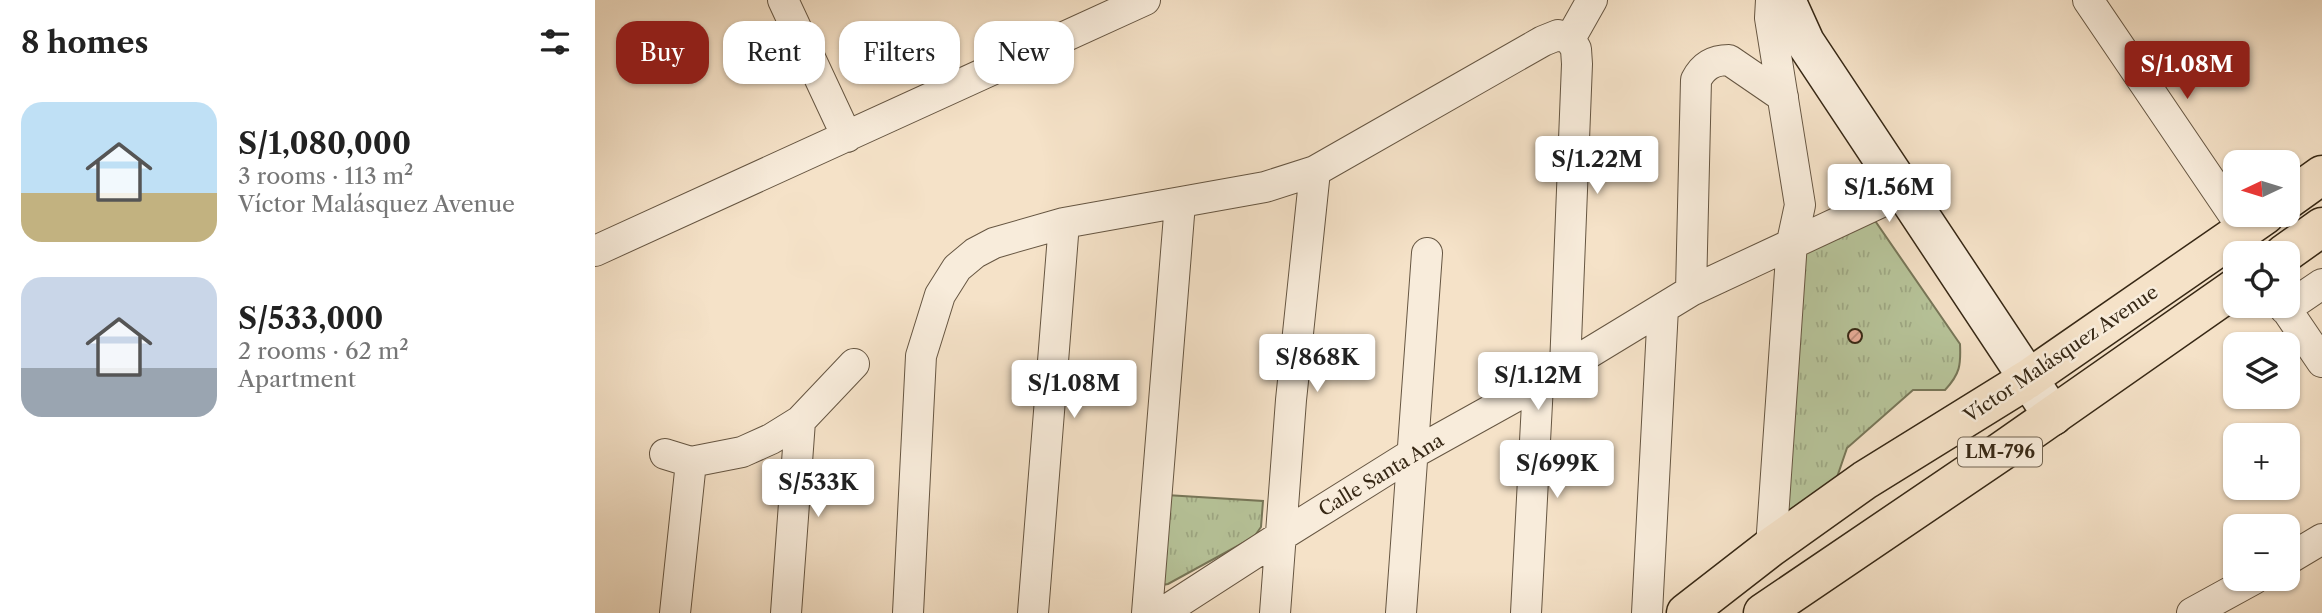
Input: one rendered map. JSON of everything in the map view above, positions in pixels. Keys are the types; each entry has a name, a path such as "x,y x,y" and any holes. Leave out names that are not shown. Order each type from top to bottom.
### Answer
{"main road":[{"path":"1786,0 1804,42 2053,416"},
{"path":"2300,191 2322,175"},
{"path":"2300,243 2322,227"},
{"name":"Víctor Malásquez Avenue","path":"1686,613 1771,547 1865,480 2028,379 2247,228"},
{"name":"LM-796","path":"1763,613 2053,416 2223,296"}],"street":[{"path":"783,0 846,137"},
{"path":"595,251 1145,0"},
{"path":"1570,39 1592,0"},
{"path":"1770,0 1770,18 1800,205 1792,242 1771,547"},
{"path":"2088,0 2223,181"},
{"path":"908,613 921,356 940,295 957,268 975,253 994,243 1064,223 1265,187 1315,171 1558,35 1570,39 1576,49 1577,64 1565,367"},
{"path":"1691,291 1696,80 1701,70 1709,63 1729,60 1783,97"},
{"path":"1275,613 1291,400 1315,171"},
{"name":"Calle Santa Ana","path":"1163,613 1412,454 1538,384 1691,291 1903,192"},
{"path":"1147,613 1180,203"},
{"path":"1033,613 1064,223"},
{"path":"1401,613 1427,253"},
{"path":"2300,298 2322,284"},
{"path":"1647,613 1663,308"},
{"path":"2292,318 2322,362"},
{"path":"675,613 678,458 742,452 771,439 800,421 854,364"},
{"path":"1526,613 1538,384"},
{"path":"786,613 800,421"},
{"path":"2300,552 2322,539"},
{"path":"2192,613 2231,591"}],"green space":[{"path":"1869,212 1960,344 1959,369 1945,390 1913,390 1847,448 1836,480 1784,516 1797,253"},
{"path":"1166,495 1263,501 1261,527 1254,537 1162,585"}],"building":[{"path":"1855,329 1860,331 1860,341 1855,343 1850,341 1848,336 1850,331"}]}
